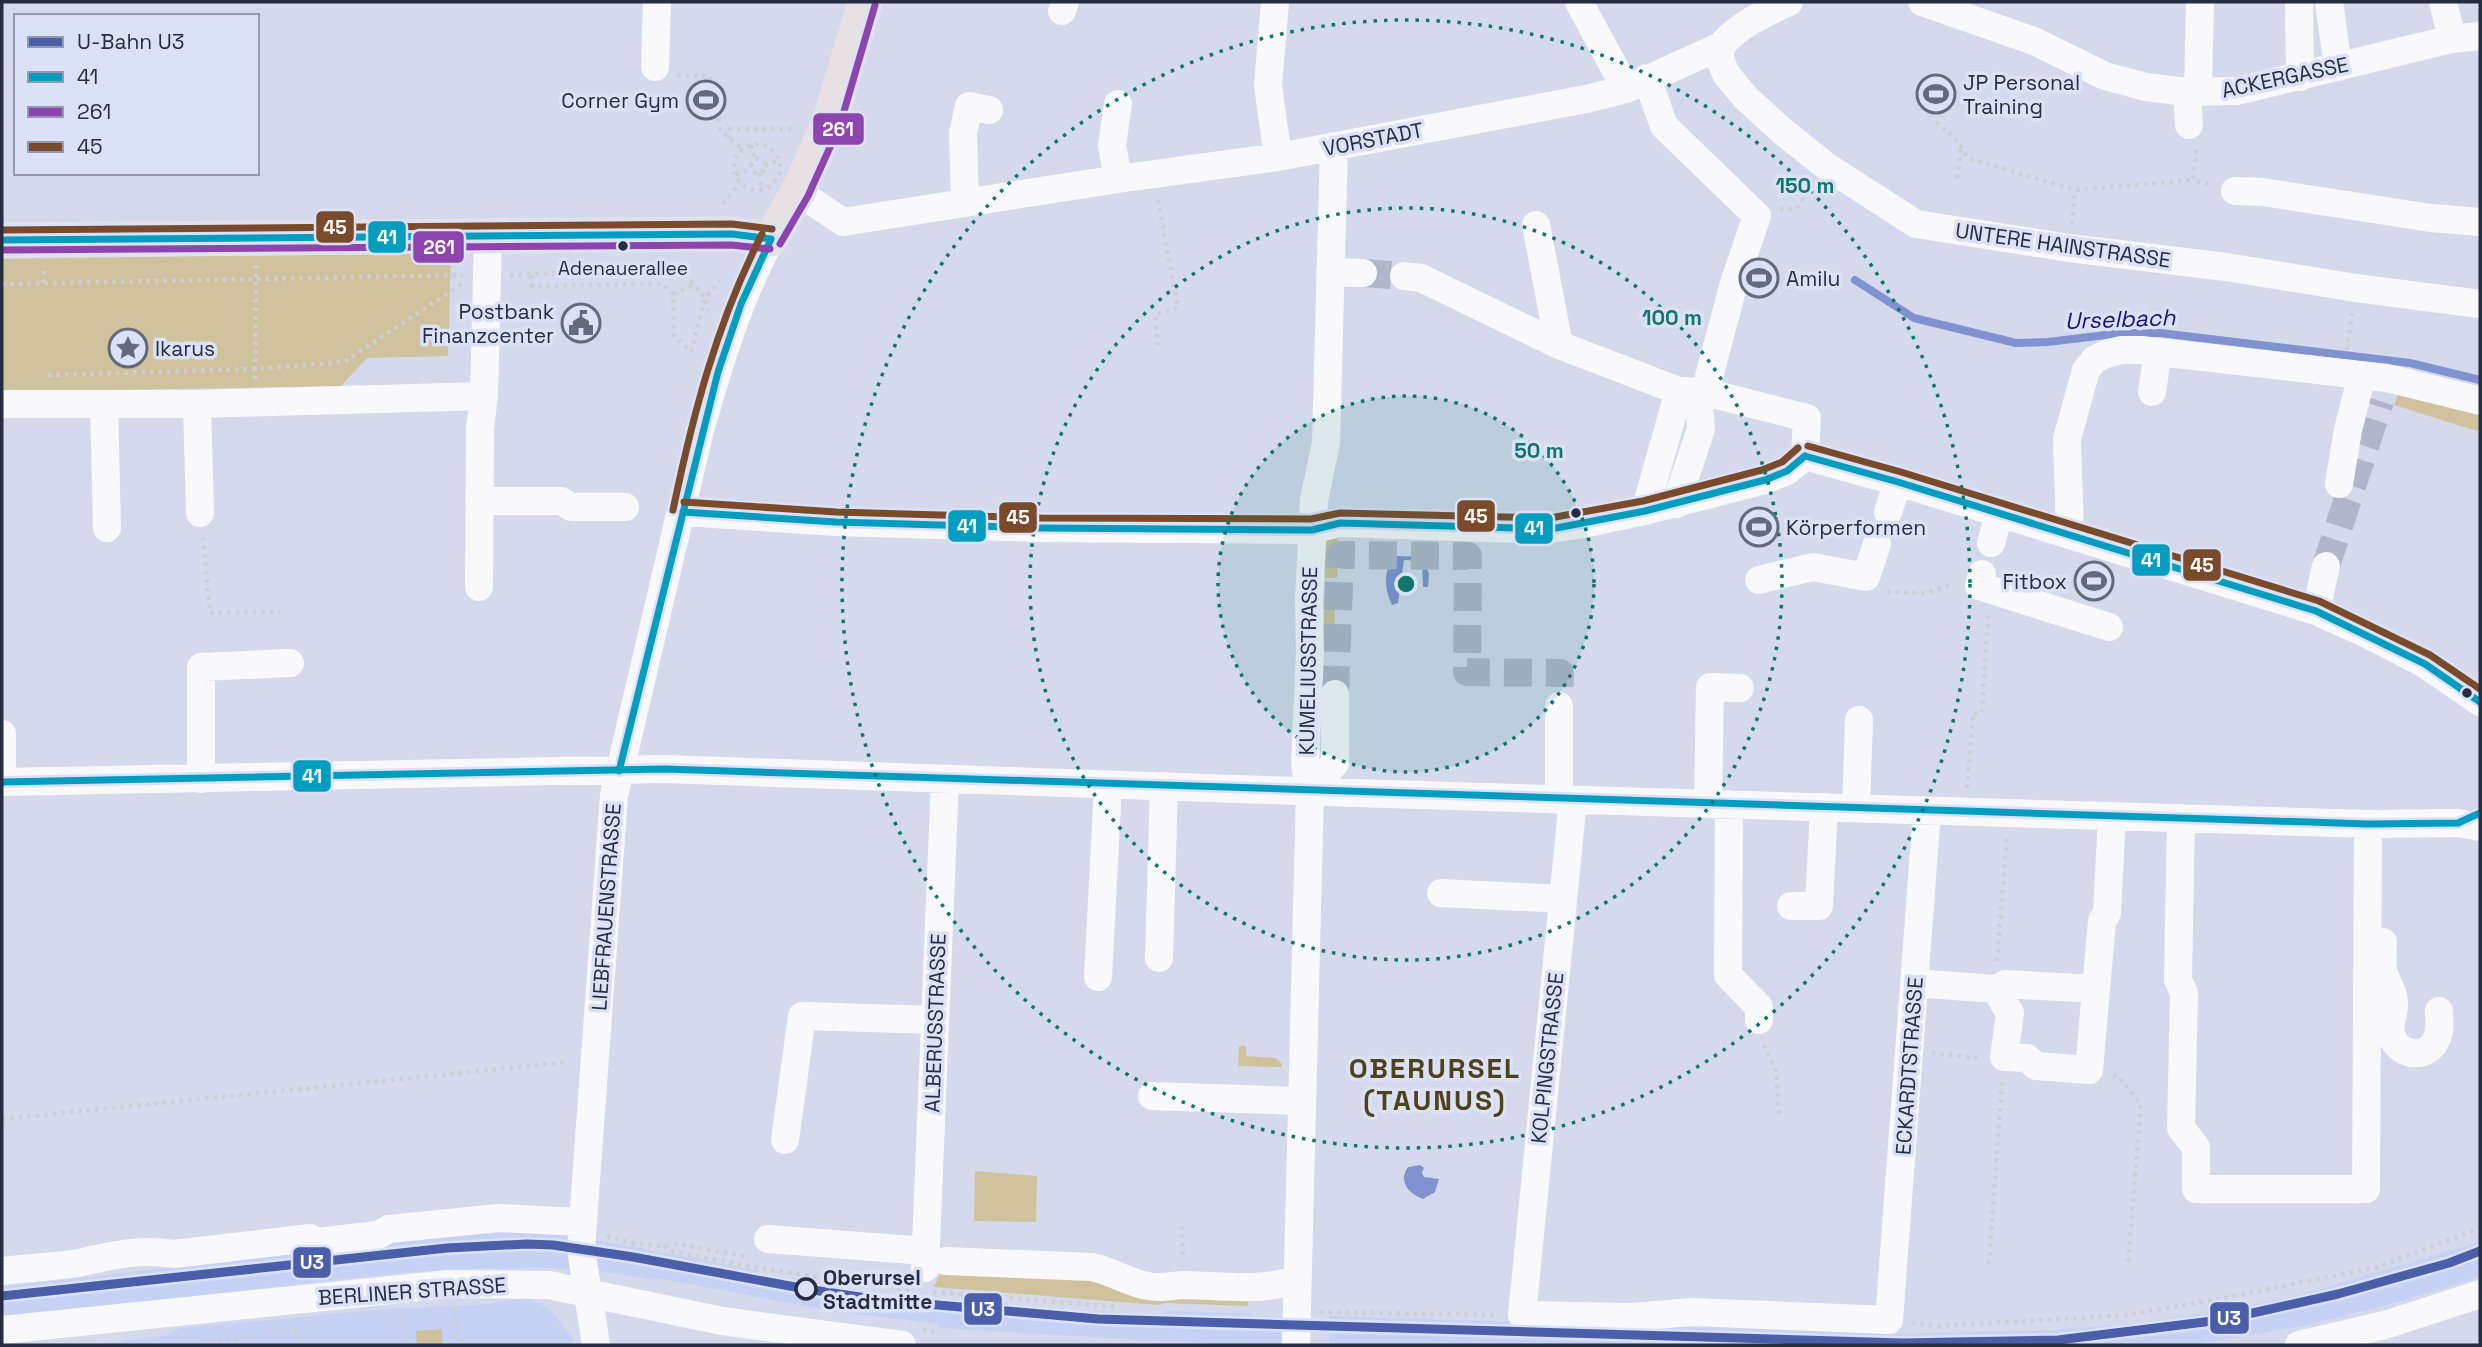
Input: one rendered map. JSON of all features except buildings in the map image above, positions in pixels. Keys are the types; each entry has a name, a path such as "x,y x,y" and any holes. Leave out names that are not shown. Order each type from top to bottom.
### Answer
{"main road":[{"path":"2,240 732,234 771,239 798,192 827,129 865,2"}],"street":[{"path":"655,67 657,2"},
{"path":"1275,2 1268,86 1278,157"},
{"path":"1579,2 1664,126 1757,216 1694,396 1645,511"},
{"name":"VORSTADT","path":"798,192 843,222 1278,157 1591,98 1636,84 1721,46 1729,36 1751,21 1788,2"},
{"name":"ACKERGASSE","path":"1922,2 2034,41 2105,76 2146,88 2193,92 2237,91 2452,38 2480,36"},
{"path":"2189,125 2200,2"},
{"path":"2299,2 2300,77"},
{"path":"2329,2 2338,67"},
{"path":"2443,2 2452,38"},
{"name":"UNTERE HAINSTRASSE","path":"1721,46 1720,59 1726,74 1781,130 1826,166 1916,224 2069,248 2226,267 2480,304"},
{"path":"1118,104 1112,145 1118,179"},
{"path":"965,202 963,133 969,106 989,110"},
{"name":"KUMELIUSSTRASSE","path":"1296,1345 1310,792 1306,764 1312,530 1314,500 1326,443 1335,146"},
{"path":"2235,191 2263,192 2431,218 2480,222"},
{"path":"1536,225 1559,345"},
{"path":"479,587 480,428 484,396 482,274 488,236"},
{"name":"LIEBFRAUENSTRASSE","path":"596,1345 581,1249 614,796 699,434 723,352 758,264 771,239"},
{"path":"1330,272 1363,272"},
{"path":"682,512 835,522 1041,528 1312,530 1340,523 1551,529 1676,504 1765,480 1787,471 1805,456 1807,418 1694,396 1559,345 1421,278 1404,276"},
{"path":"2070,535 2067,439 2086,370 2095,359 2109,353 2122,350 2158,352 2369,377 2480,401"},
{"path":"2152,392 2158,352"},
{"path":"2339,484 2348,430 2369,377"},
{"path":"2,404 198,404 484,396"},
{"path":"1676,504 1701,429 1694,396"},
{"path":"198,404 200,513"},
{"path":"104,405 107,528"},
{"path":"1805,456 1898,482 2316,611 2425,664 2480,702"},
{"path":"1888,512 1898,482"},
{"path":"479,501 561,502 571,508 625,507"},
{"path":"1991,543 1999,514"},
{"path":"1759,580 1813,567 1866,576 1877,544"},
{"path":"2316,611 2326,566"},
{"path":"1986,584 2109,627"},
{"path":"201,779 201,667 290,663"},
{"path":"1737,926 1727,804 1710,687 1740,688"},
{"path":"1310,792 1335,763 1335,694"},
{"name":"KOLPINGSTRASSE","path":"1522,1315 1563,899 1566,800 1559,706"},
{"path":"1856,808 1859,720"},
{"path":"2,734 2,782 665,769 1310,792 2375,824 2473,821"},
{"name":"ALBERUSSTRASSE","path":"930,1273 935,1020 945,779"},
{"path":"1098,977 1108,785"},
{"path":"1159,958 1164,786"},
{"path":"1727,804 1728,975 1759,1007 1759,1020"},
{"path":"1791,906 1819,906 1824,807"},
{"name":"ECKARDTSTRASSE","path":"1889,1320 1927,811"},
{"path":"2000,986 2010,1013 2004,1057 2027,1058 2036,1066 2090,1070 2102,921 2107,913 2112,816"},
{"path":"2181,818 2178,980 2184,993 2181,1128 2196,1147 2196,1189 2366,1189 2375,824"},
{"path":"2375,824 2384,970 2394,1004 2390,1033 2400,1049 2409,1054 2417,1054 2433,1045 2439,1030 2439,1011"},
{"path":"1441,892 1563,899"},
{"path":"1709,959 1710,930 1716,906 1727,895"},
{"path":"1915,984 2095,989"},
{"path":"785,1140 802,1016 935,1020"},
{"path":"1152,1096 1302,1101"},
{"path":"2,1271 153,1250 174,1254 310,1238 317,1242 378,1235 388,1229 498,1218 583,1222"},
{"path":"768,1239 930,1273 1092,1267 1149,1287 1183,1285 1257,1288 1277,1286 1298,1279"},
{"name":"BERLINER STRASSE","path":"2,1330 449,1284 549,1285 722,1321 902,1345"},
{"path":"2299,1345 2339,1341 2480,1294"},
{"path":"1522,1315 1632,1317 1692,1312 1889,1320"}],"path":[{"path":"655,67 655,74 710,76 720,130 742,149"},
{"path":"1936,122 1955,138 1968,158 2075,190 2193,180 2235,191"},
{"path":"2189,125 2196,143 2193,180"},
{"path":"729,139 730,129 827,129"},
{"path":"736,175 751,168 755,159 751,145"},
{"path":"751,145 764,145 771,149 779,162 777,177 773,183 762,189 752,190 740,183 736,175 734,161 742,149 751,145"},
{"path":"1957,178 1961,147"},
{"path":"755,159 763,161 765,166 759,173"},
{"path":"1757,216 1769,208 1796,209 1826,166"},
{"path":"751,168 759,173 762,189"},
{"path":"1153,175 1178,308 1155,315 1158,345"},
{"path":"715,213 740,183"},
{"path":"636,235 680,267 694,283 705,298 723,352"},
{"path":"2,284 531,275 680,267"},
{"path":"256,270 256,402"},
{"path":"42,375 255,369 344,362 482,274"},
{"path":"531,275 531,286 663,284 673,294 674,335 691,352 705,298 724,275"},
{"path":"673,294 694,283"},
{"path":"2357,288 2369,377"},
{"path":"200,513 210,612 280,612"},
{"path":"1866,576 1870,591 1926,593 1963,582 1986,584 1988,618 1982,713 1973,713 1967,788"},
{"path":"2000,986 2008,829"},
{"path":"1759,1020 1763,1042 1776,1071 1779,1114"},
{"path":"1910,1051 2004,1057 1990,1264"},
{"path":"2,1119 572,1062 594,1064"},
{"path":"2090,1070 2118,1076 2141,1104 2128,1264"},
{"path":"1182,1226 1183,1257"},
{"path":"1889,1320 1937,1326 2129,1315 2378,1267 2480,1228"},
{"path":"664,1246 674,1252 759,1268 930,1273 1036,1302"},
{"path":"454,1300 459,1345"},
{"path":"398,1304 406,1345"},
{"path":"1297,1312 1522,1315"},
{"path":"204,1345 203,1343 298,1330 300,1345"}],"shaded area":[{"path":"451,253 448,356 367,358 341,386 2,392 2,259"},
{"path":"2398,395 2480,412 2480,432 2394,405"},
{"path":"1326,537 1338,537 1337,578 1325,578"},
{"path":"1325,593 1336,594 1334,631 1324,631"},
{"path":"1239,1046 1246,1046 1246,1056 1276,1058 1282,1067 1238,1066"},
{"path":"975,1171 1037,1176 1036,1222 974,1221"},
{"path":"520,1231 561,1233 758,1273 932,1299 1035,1308 1162,1314 1168,1311 1251,1313 1251,1316 1286,1317 1284,1338 1278,1345 1227,1345 939,1328 939,1324 837,1312 657,1278 551,1268 451,1269 379,1275 2,1318 2,1287 374,1244"},
{"path":"2480,1242 2480,1276 2391,1304 2307,1325 2192,1345 1329,1345 1329,1316 1899,1334 2054,1330 2132,1324 2227,1310 2303,1294"},
{"path":"940,1274 1101,1275 1249,1296 1248,1306 1159,1305 934,1287"},
{"path":"529,1298 549,1309 572,1337 574,1345 93,1345 167,1335 180,1328 386,1309 475,1305"},
{"path":"442,1329 443,1345 417,1345 416,1331"}],"water":[{"path":"1397,556 1423,557 1429,574 1428,587 1423,587 1422,561 1404,560 1398,603 1392,605 1386,579 1389,567"},
{"path":"1420,1165 1424,1168 1424,1177 1439,1179 1435,1192 1423,1199 1409,1190 1404,1182 1408,1167"}],"waterway":[{"name":"Urselbach","path":"1855,280 1914,318 2016,343 2122,333 2160,333 2410,363 2480,380"}],"tunnel":[{"path":"1363,273 1404,276"},
{"path":"2326,566 2380,401"},
{"path":"1335,694 1340,555 1468,556 1467,672 1560,673 1559,706"}],"metro line":[{"name":"U3","path":"2,1296 447,1248 527,1244 553,1245 633,1257 880,1300 1098,1319 1902,1343 2058,1340 2221,1320 2338,1294 2449,1263 2480,1251"}],"transit line":[{"name":"261","path":"780,244 808,196 840,125 875,5"},
{"name":"45","path":"2,230 732,224 772,229"},
{"name":"41","path":"2,240 732,234 771,239"},
{"name":"45","path":"673,510 708,369 732,301 762,234"},
{"name":"41","path":"619,771 718,372 741,304 771,239"},
{"name":"261","path":"2,250 731,245 770,249"},
{"name":"45","path":"1808,446 1901,472 2319,601 2430,655 2480,689"},
{"name":"45","path":"684,502 836,512 1041,518 1311,519 1340,513 1550,518 1643,501 1762,470 1782,462 1798,448"},
{"name":"41","path":"1805,456 1898,482 2316,611 2425,664 2480,702"},
{"name":"41","path":"683,512 836,522 1041,528 1312,530 1340,523 1551,529 1645,511 1765,480 1787,471 1805,456"},
{"name":"41","path":"2,782 665,769 2368,824 2458,823 2480,813"}],"place":[{"name":"JP Personal Training","path":"1936,94"},
{"name":"Corner Gym","path":"706,100"},
{"name":"Adenauerallee","path":"623,246"},
{"name":"Amilu","path":"1759,278"},
{"name":"Postbank Finanzcenter","path":"581,323"},
{"name":"Ikarus","path":"128,348"},
{"name":"Körperformen","path":"1759,527"},
{"name":"Fitbox","path":"2094,581"},
{"name":"Oberursel Stadtmitte","path":"806,1289"}],"district":[{"name":"OBERURSEL (TAUNUS)","path":"1435,1084"}]}
